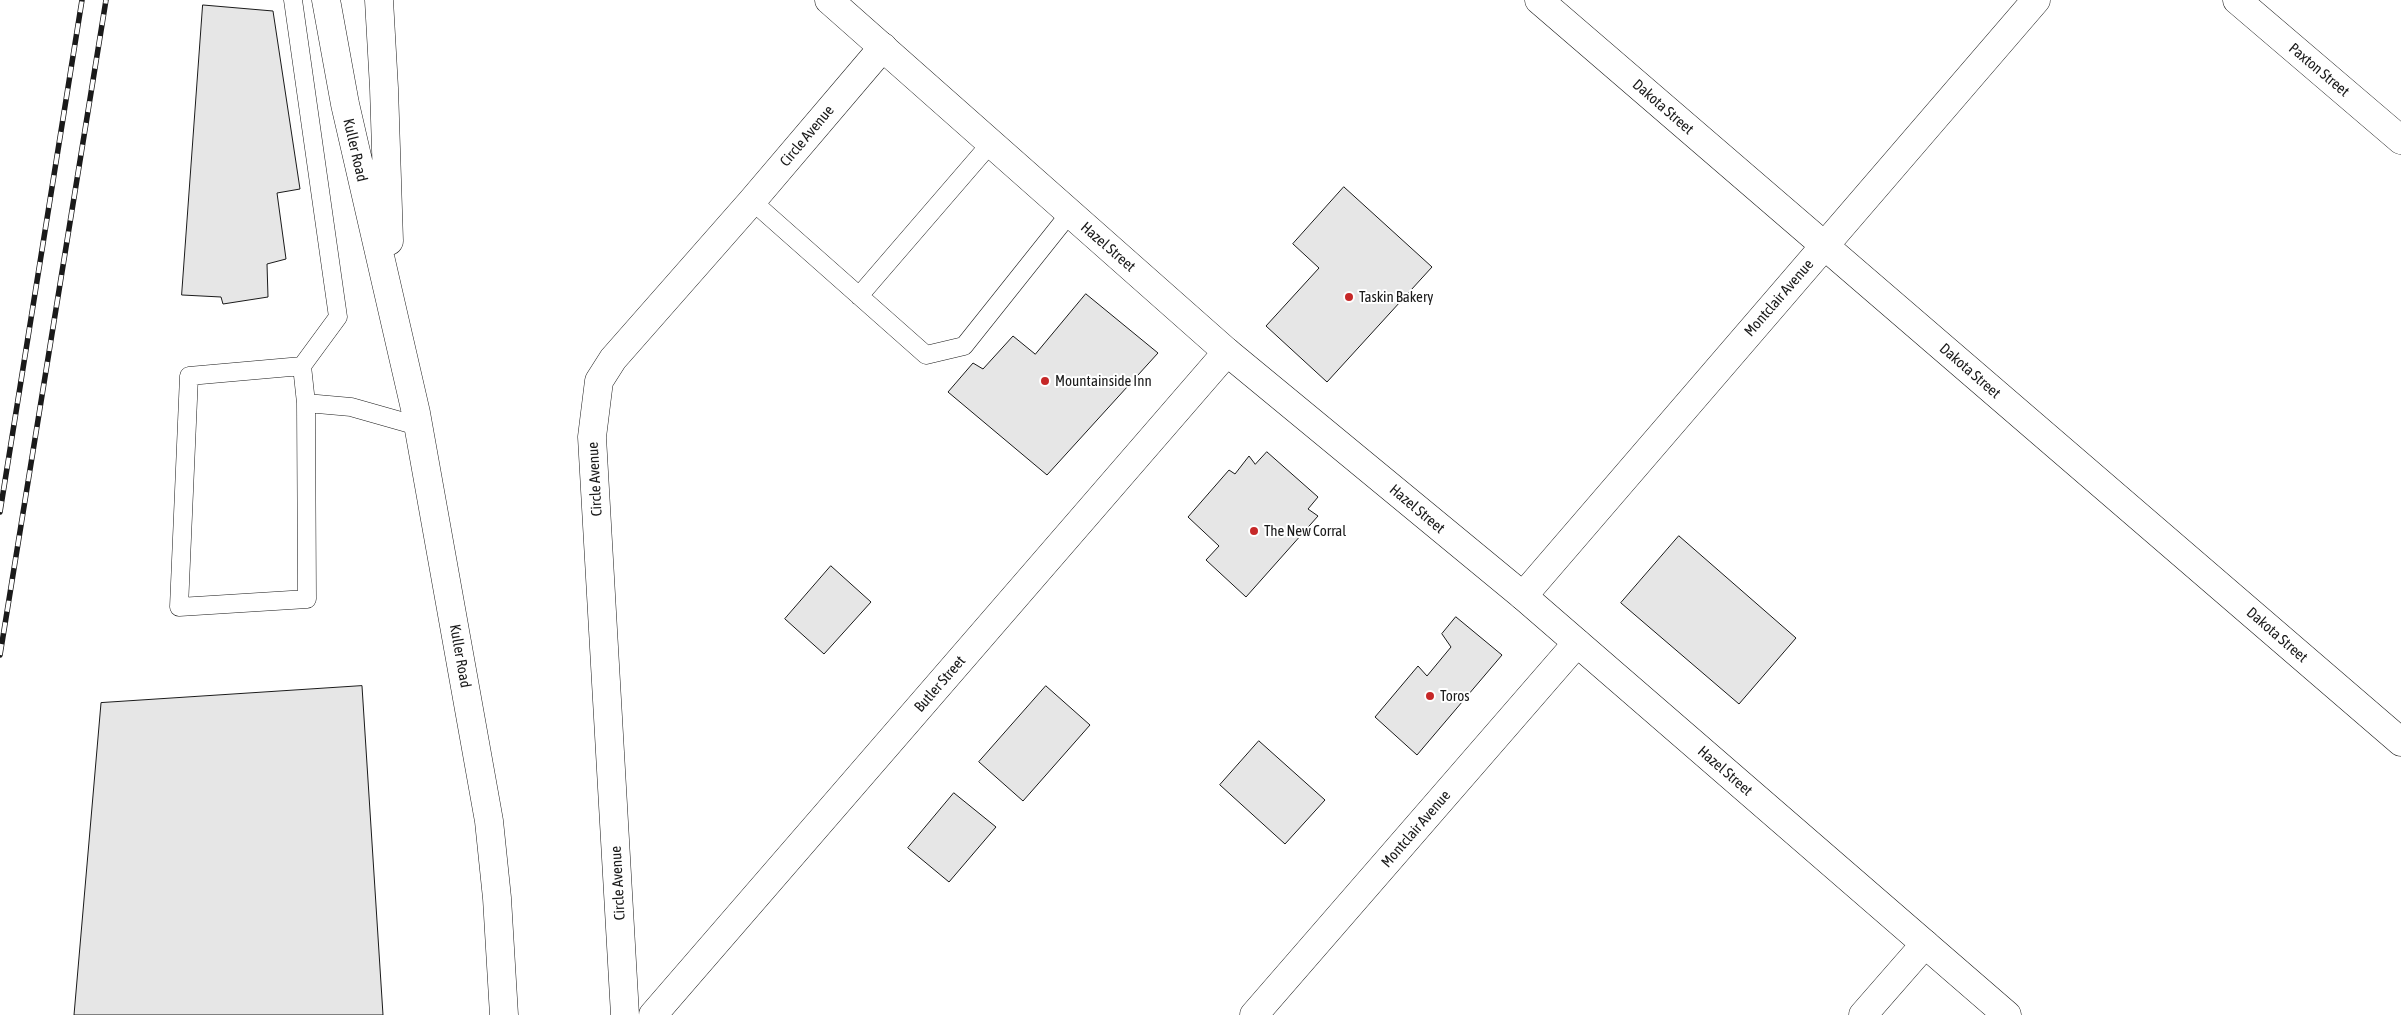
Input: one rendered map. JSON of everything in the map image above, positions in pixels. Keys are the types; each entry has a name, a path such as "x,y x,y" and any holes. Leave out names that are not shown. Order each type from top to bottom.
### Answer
{"street":[{"name":"Kuller Road","path":"326,0 344,104 391,300 418,426 489,821 497,898 504,1015"},
{"name":"Kuller Road","path":"379,0 391,300"},
{"name":"Hazel Street","path":"829,0 1227,352 1523,596 2007,1015"},
{"name":"Dakota Street","path":"1539,0 2401,742"},
{"name":"Montclair Avenue","path":"1523,596 2036,0"},
{"name":"Paxton Street","path":"2236,0 2401,140"},
{"name":"Circle Avenue","path":"625,1015 592,437 599,381 613,359 752,201 882,48"},
{"name":"Butler Street","path":"653,1015 1227,352"},
{"name":"Montclair Avenue","path":"1254,1015 1577,642"},
{"path":"1863,1015 1925,944"}],"lane":[{"path":"292,0 338,317 302,366 306,403 307,599 179,607 189,376 302,366"},
{"path":"859,296 991,143"},
{"path":"752,201 926,355 964,346 1070,213"},
{"path":"306,403 352,407 418,426"}],"building":[{"path":"203,5 273,11 300,189 277,193 286,259 267,264 268,297 223,304 221,297 182,295"},
{"name":"Taskin Bakery","path":"1344,187 1432,267 1327,382 1266,326 1319,268 1293,244"},
{"name":"Mountainside Inn","path":"1086,294 1158,353 1047,475 948,392 973,363 983,369 1013,336 1035,354"},
{"name":"The New Corral","path":"1267,452 1318,497 1308,509 1318,516 1246,597 1206,560 1219,546 1188,517 1229,470 1235,474 1249,456 1255,464"},
{"path":"1679,536 1796,638 1739,704 1621,603"},
{"path":"831,566 871,602 824,654 785,619"},
{"name":"Toros","path":"1456,617 1502,655 1417,755 1375,717 1418,666 1427,676 1451,647 1442,634"},
{"path":"362,686 383,1015 74,1015 101,703"},
{"path":"1046,686 1090,725 1023,801 979,762"},
{"path":"1259,741 1325,800 1285,844 1220,785"},
{"path":"954,793 996,827 949,882 908,848"}],"railway":[{"path":"0,512 82,0"},
{"path":"0,655 106,0"}],"place":[{"name":"Taskin Bakery","path":"1349,297"},
{"name":"Mountainside Inn","path":"1045,381"},
{"name":"The New Corral","path":"1254,531"},
{"name":"Toros","path":"1430,696"}]}
